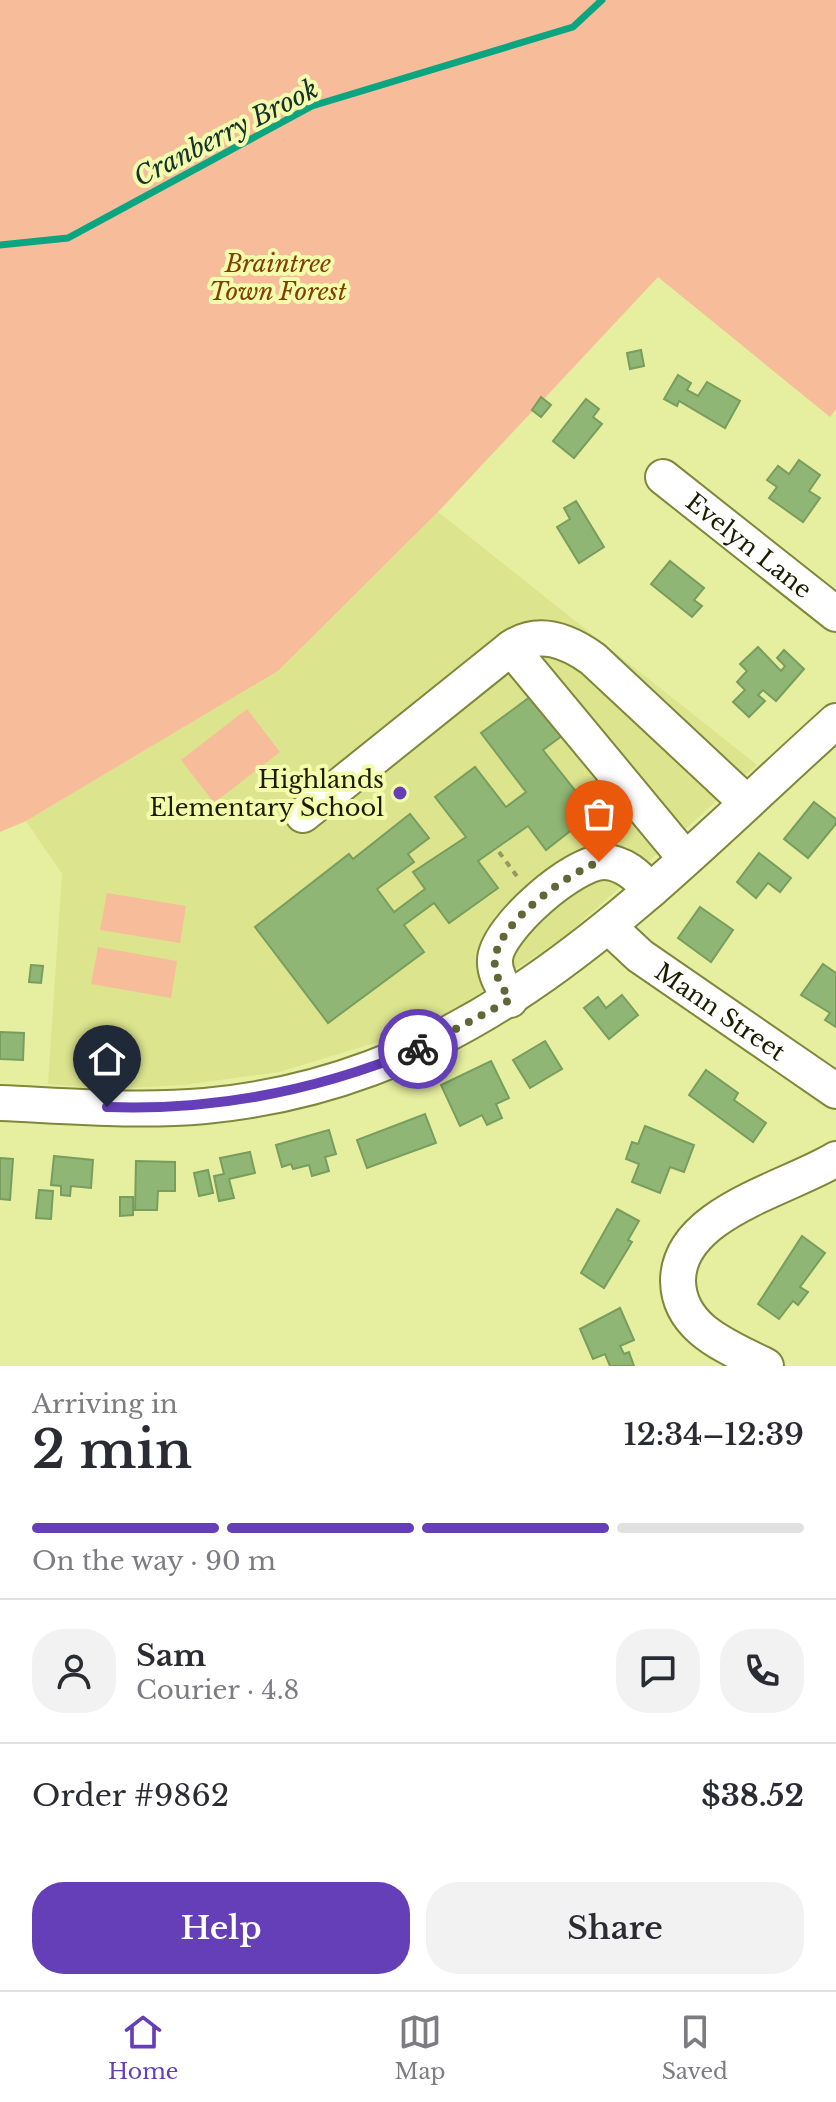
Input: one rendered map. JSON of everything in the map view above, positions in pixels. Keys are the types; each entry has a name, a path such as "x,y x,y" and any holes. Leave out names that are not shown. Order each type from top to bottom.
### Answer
{"street":[{"name":"Evelyn Lane","path":"663,477 836,614"},
{"path":"303,815 511,648 530,639 550,638 593,659 746,802"},
{"path":"511,648 685,858"},
{"path":"549,695 593,659"},
{"path":"0,1103 151,1108 249,1099 380,1064 446,1036 510,1000 609,927 836,721"},
{"path":"510,1000 497,975 496,952 511,926 552,890 580,870 608,862 625,868 651,890"},
{"name":"Mann Street","path":"609,927 640,956 836,1091"},
{"path":"766,1366 707,1334 690,1318 678,1287 684,1254 697,1234 716,1219 836,1159"}],"shaded area":[{"name":"Highlands Elementary School","path":"438,512 757,765 564,937 460,1006 404,1034 279,1072 183,1085 107,1089 48,1084 62,874 26,821 278,671"}],"green space":[{"name":"Braintree Town Forest","path":"0,0 836,0 836,409 830,417 658,277 438,512 278,671 26,821 0,832"},
{"path":"247,709 280,752 214,803 181,760"},
{"path":"107,893 186,906 180,943 100,930"},
{"path":"98,947 177,961 171,998 91,984"}],"building":[{"path":"641,350 644,366 630,369 627,353"},
{"path":"678,375 691,383 687,390 698,396 707,382 740,401 725,428 679,401 677,406 664,399"},
{"path":"541,397 551,405 541,417 532,410"},
{"path":"586,399 599,409 593,417 602,424 574,458 553,441"},
{"path":"799,460 820,475 809,491 820,498 803,522 769,498 777,487 767,480 778,466 789,474"},
{"path":"576,501 604,547 579,563 557,527 570,519 564,508"},
{"path":"670,561 704,588 694,600 702,606 692,617 651,584"},
{"path":"758,647 781,671 785,666 777,658 784,650 804,669 776,701 763,690 758,695 765,701 749,717 733,702 745,690 737,682 747,671 740,664"},
{"path":"534,694 563,735 543,750 593,813 546,850 528,826 478,861 498,888 449,923 434,903 404,925 424,952 328,1023 255,927 349,854 353,859 410,814 429,838 408,854 414,862 377,889 394,912 425,889 413,872 466,837 435,797 475,767 506,807 526,792 481,733"},
{"path":"814,802 836,819 836,824 808,858 784,839"},
{"path":"759,853 791,878 780,892 768,883 756,898 737,882"},
{"path":"700,907 733,930 711,962 678,938"},
{"path":"823,964 836,973 836,1027 825,1020 830,1013 801,995"},
{"path":"31,965 43,966 41,983 29,982"},
{"path":"622,995 638,1015 609,1039 584,1008 598,997 606,1008"},
{"path":"0,1032 24,1033 23,1060 0,1059"},
{"path":"545,1041 562,1069 530,1088 513,1060"},
{"path":"491,1061 509,1098 496,1104 502,1118 487,1125 482,1115 460,1126 441,1085"},
{"path":"706,1070 738,1093 734,1100 766,1123 753,1142 689,1095"},
{"path":"425,1114 436,1143 367,1168 357,1140"},
{"path":"645,1126 694,1145 684,1172 670,1167 660,1193 632,1182 639,1164 626,1159 632,1142 638,1144"},
{"path":"329,1130 336,1154 325,1157 329,1171 312,1176 309,1165 293,1169 291,1164 282,1167 276,1145"},
{"path":"250,1152 255,1173 229,1179 234,1198 219,1201 214,1176 224,1174 220,1158"},
{"path":"54,1156 93,1160 91,1188 71,1186 70,1196 61,1195 61,1186 51,1185"},
{"path":"0,1158 13,1159 10,1200 0,1199"},
{"path":"136,1161 175,1162 175,1191 158,1191 157,1210 135,1210"},
{"path":"208,1170 213,1193 199,1196 194,1173"},
{"path":"39,1190 53,1191 51,1219 36,1218"},
{"path":"120,1197 133,1197 133,1215 120,1216"},
{"path":"617,1209 639,1221 628,1240 632,1242 604,1288 581,1273"},
{"path":"802,1236 825,1253 800,1287 808,1292 798,1305 793,1301 779,1319 758,1304"},
{"path":"620,1308 634,1340 620,1346 624,1354 629,1352 634,1366 610,1366 605,1354 593,1359 580,1329"}],"waterway":[{"name":"Cranberry Brook","path":"0,245 68,238 312,106 573,27 602,0"}],"way so far":[{"path":"418,1049 510,1000 495,967 496,952 505,933 552,890 580,870 599,862"}],"place":[{"name":"Highlands Elementary School","path":"400,793"}],"route":[{"path":"107,1107 187,1107 249,1099 335,1078 418,1049"}]}
